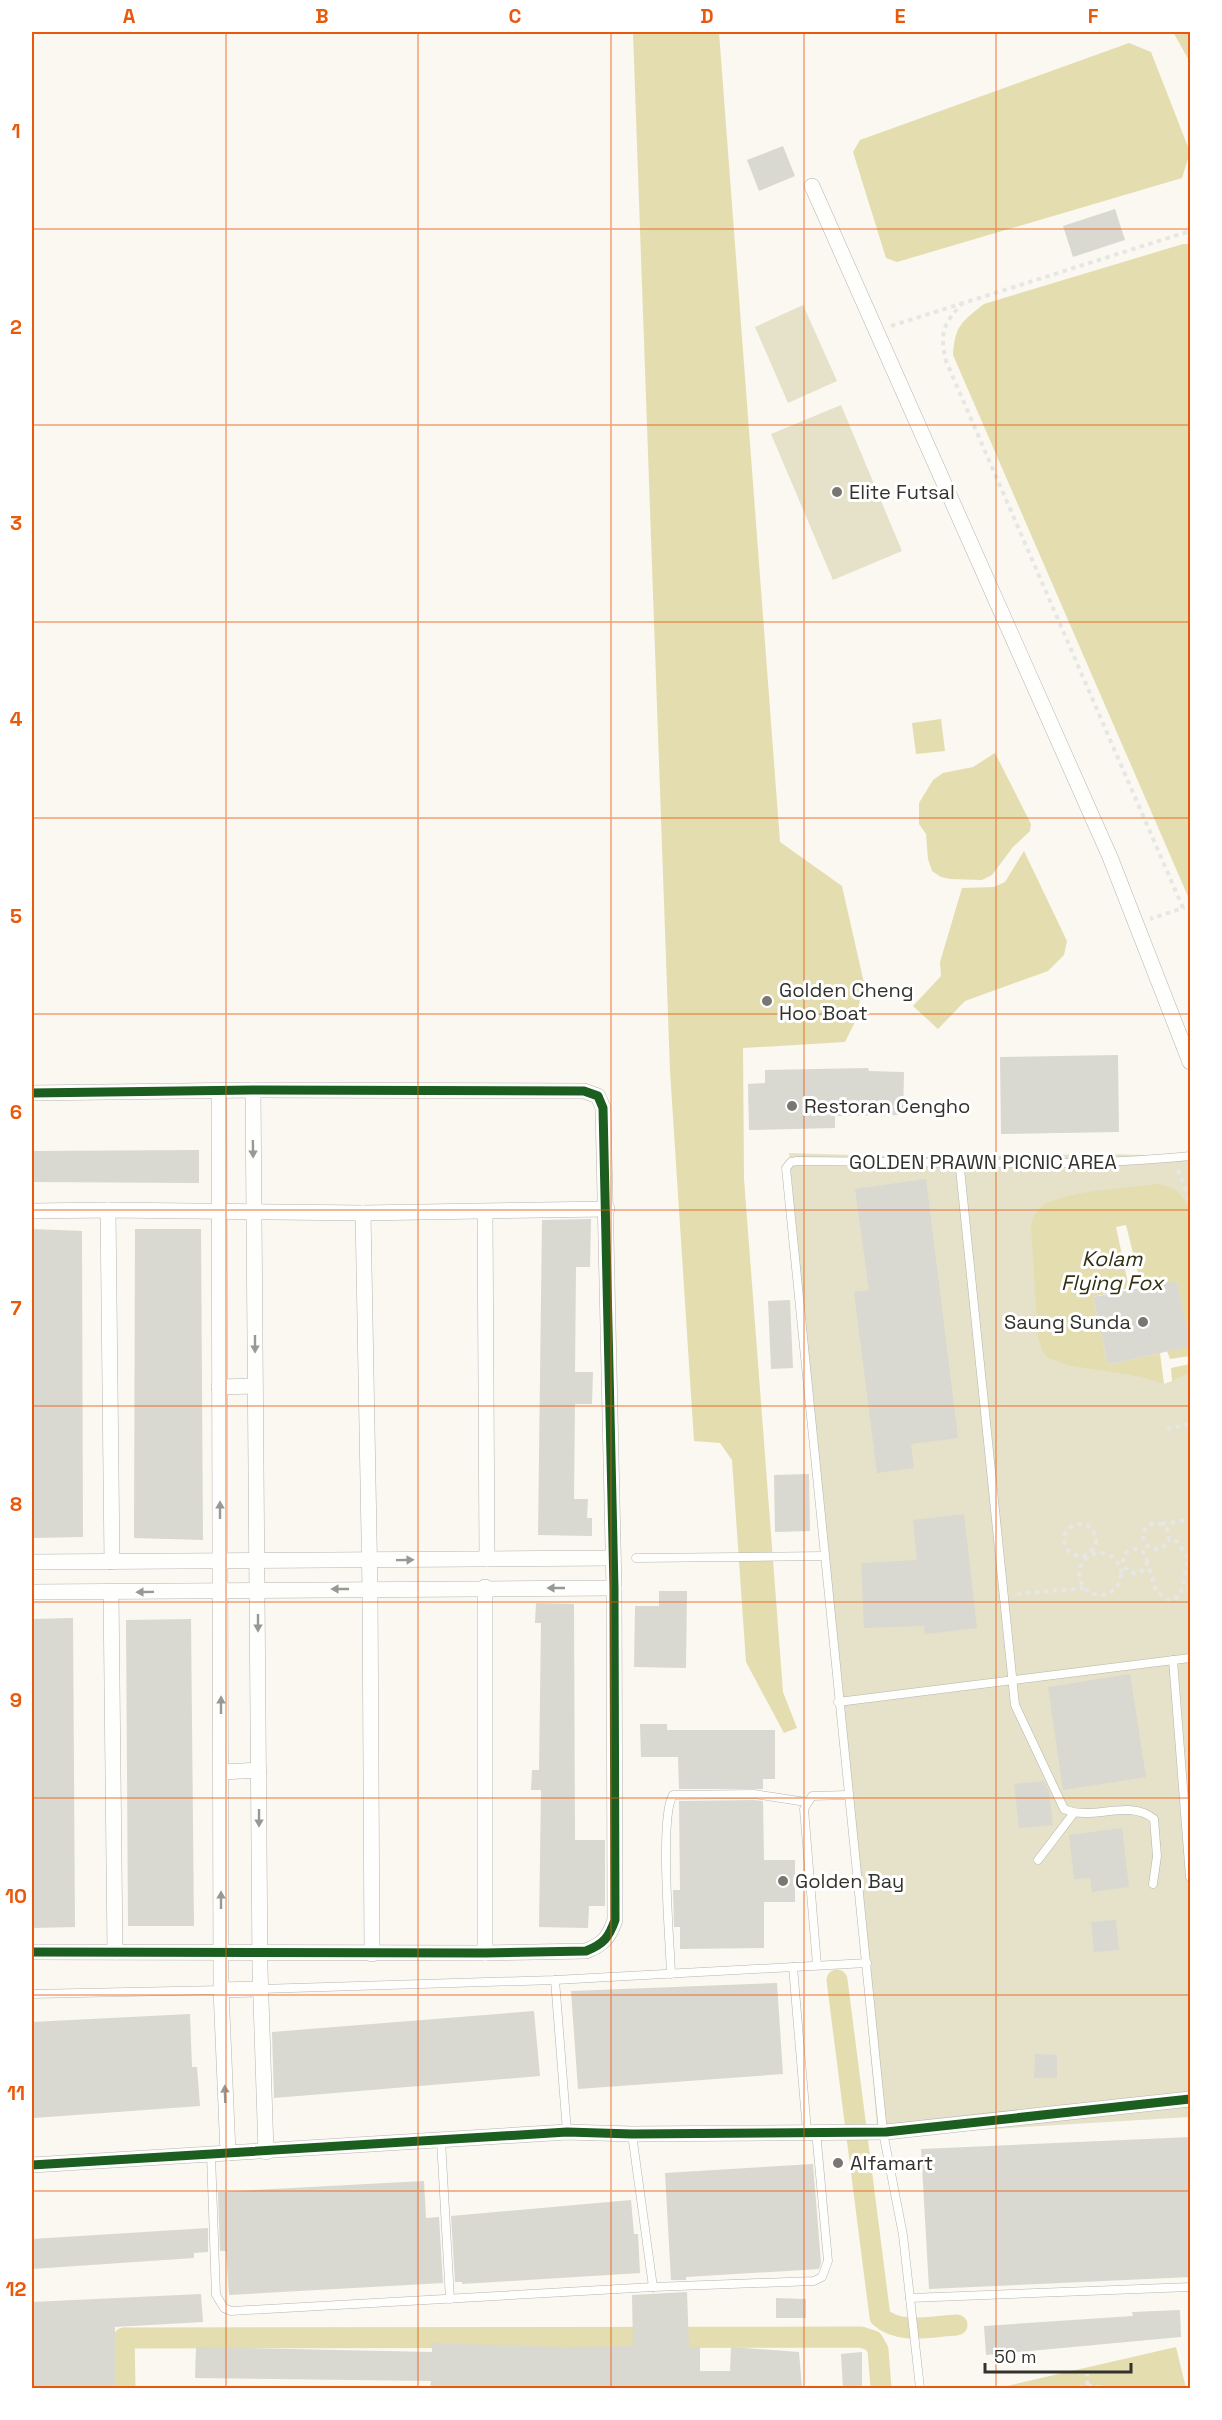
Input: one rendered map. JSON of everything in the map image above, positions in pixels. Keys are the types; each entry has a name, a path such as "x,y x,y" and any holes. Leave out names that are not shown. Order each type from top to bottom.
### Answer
{"street":[{"path":"812,186 1110,857 1191,1062"},
{"path":"252,1090 260,1989 266,2152"},
{"path":"32,1093 252,1090 584,1091 598,1096 603,1108 608,1209 614,1588 615,1920 609,1937 600,1945 586,1951 372,1954 32,1952"},
{"path":"219,1092 221,1990 228,2153"},
{"path":"32,1211 219,1210 363,1213 608,1209"},
{"path":"108,1210 112,1562"},
{"path":"485,1212 487,1559"},
{"path":"363,1213 370,1589 372,1954"},
{"path":"219,1387 255,1386"},
{"path":"32,1562 613,1558"},
{"path":"32,1592 485,1587 614,1588"},
{"path":"485,1587 485,1953"},
{"path":"111,1592 115,1952"},
{"path":"221,1772 259,1770"},
{"path":"221,1990 260,1989"},
{"path":"32,2165 567,2132 632,2134 884,2132 1191,2100"}],"lane":[{"name":"GOLDEN PRAWN PICNIC AREA","path":"824,1556 786,1176 788,1164 797,1161 1083,1164 1191,1156"},
{"path":"959,1162 1015,1705 1064,1809 1073,1814 1135,1809 1147,1813 1154,1819 1157,1856 1153,1884"},
{"path":"636,1558 824,1556 884,2132 903,2235 920,2388"},
{"path":"838,1702 1191,1658"},
{"path":"1173,1660 1191,1877"},
{"path":"671,1974 667,1851 668,1812 673,1796 754,1794 806,1802"},
{"path":"817,1965 804,1809 806,1802 812,1796 848,1795"},
{"path":"1038,1860 1073,1814"},
{"path":"260,1989 555,1980 867,1963"},
{"path":"211,2155 216,2295 224,2307 231,2311 653,2287 814,2281 822,2277 828,2261 817,2131 793,1967"},
{"path":"555,1980 567,2132"},
{"path":"32,1994 221,1990"},
{"path":"632,2134 653,2287"},
{"path":"441,2140 450,2300"},
{"path":"910,2300 1191,2287"}],"path":[{"path":"875,329 894,326 963,302 1191,231"},
{"path":"963,302 945,322 942,343 946,361 1184,908 1136,923"},
{"path":"1173,1158 1191,1201"},
{"path":"1167,1428 1191,1424"},
{"path":"1156,1548 1146,1544 1144,1531 1149,1525 1191,1520"},
{"path":"1085,1588 1079,1575 1083,1562 1092,1550 1096,1540 1093,1530 1084,1524 1069,1528 1064,1537 1069,1552 1083,1556 1092,1550"},
{"path":"1161,1524 1167,1529 1168,1541"},
{"path":"1125,1567 1125,1556 1134,1550 1156,1548 1168,1541 1176,1541 1189,1555 1191,1565"},
{"path":"1134,1550 1141,1551 1147,1560 1156,1592 1169,1600 1178,1597 1183,1587 1189,1555"},
{"path":"1083,1562 1094,1554 1108,1554 1131,1572 1139,1573 1145,1568 1147,1560"},
{"path":"1004,1596 1085,1588 1097,1594 1110,1592 1115,1588 1121,1576 1118,1563 1113,1558"},
{"path":"1183,1587 1190,1589 1191,1596"},
{"path":"1087,2385 1088,2374"},
{"path":"1079,2388 1087,2385 1103,2388"}],"shaded area":[{"path":"803,305 837,381 788,403 755,327"},
{"name":"Elite Futsal","path":"841,405 902,551 833,580 771,434"},
{"path":"789,1153 917,1157 1104,1154 1190,1156 1190,2117 878,2136"}],"water":[{"path":"633,32 719,32 780,842 842,886 864,983 855,1022 845,1042 743,1048 744,1179 783,1692 797,1728 784,1733 746,1662 732,1460 720,1443 694,1441 670,1071"},
{"path":"1173,32 1190,32 1190,62"},
{"path":"1129,43 1151,52 1190,152 1182,178 897,262 886,258 853,152 860,140"},
{"path":"1183,244 1190,244 1190,901 953,355 955,337 961,325 984,304"},
{"path":"941,719 945,751 916,754 912,723"},
{"path":"995,753 1031,824 1030,831 1013,847 992,875 982,880 941,877 932,871 928,859 926,834 919,824 919,803 933,780 943,773 973,767"},
{"path":"1024,851 1067,941 1064,955 1048,971 965,1001 938,1029 913,1006 941,976 940,962 962,888 994,887 1005,882"},
{"name":"Kolam Flying Fox","path":"1155,1184 1177,1192 1184,1199 1190,1211 1190,1373 1164,1384 1142,1377 1067,1365 1048,1358 1038,1338 1031,1225 1037,1212 1047,1203 1072,1195"},
{"path":"1176,2347 1186,2388 998,2388"}],"pier":[{"name":"Saung Sunda","path":"1126,1225 1142,1289 1177,1281 1190,1346 1167,1351 1170,1359 1190,1356 1190,1364 1171,1368 1172,1381 1164,1384 1160,1353 1108,1365 1093,1297 1129,1288 1116,1227"}],"building":[{"path":"783,146 795,176 759,191 747,160"},
{"path":"1115,209 1125,240 1073,257 1063,226"},
{"path":"1118,1055 1119,1132 1001,1134 1000,1057"},
{"name":"Restoran Cengho","path":"868,1068 869,1071 904,1072 903,1115 835,1116 835,1128 749,1130 748,1084 765,1083 765,1070"},
{"path":"199,1150 199,1183 32,1182 32,1151"},
{"path":"926,1179 958,1438 911,1444 914,1468 877,1473 854,1292 869,1290 855,1189"},
{"path":"591,1219 590,1267 576,1267 575,1372 593,1372 592,1404 575,1404 574,1499 588,1499 587,1518 592,1518 592,1536 538,1535 542,1220"},
{"path":"32,1229 82,1231 83,1537 32,1538"},
{"path":"135,1229 201,1229 203,1540 134,1538"},
{"name":"Saung Sunda","path":"1177,1281 1191,1346 1108,1365 1093,1297"},
{"path":"790,1300 793,1368 771,1369 768,1301"},
{"path":"809,1474 810,1531 775,1532 774,1475"},
{"path":"964,1514 977,1628 925,1634 924,1626 864,1628 861,1563 917,1560 913,1520"},
{"path":"659,1591 687,1591 686,1668 634,1667 635,1606 659,1606"},
{"path":"536,1603 574,1604 575,1840 605,1840 605,1906 589,1906 588,1928 539,1927 541,1790 531,1790 532,1770 539,1770 541,1623 535,1623"},
{"path":"73,1618 75,1927 32,1928 32,1619"},
{"path":"191,1619 194,1926 128,1926 126,1620"},
{"path":"1130,1674 1146,1777 1063,1790 1048,1687"},
{"path":"640,1724 667,1724 667,1730 775,1730 775,1779 763,1779 763,1789 679,1789 678,1757 641,1757"},
{"path":"1044,1781 1049,1791 1053,1825 1019,1828 1014,1784"},
{"path":"679,1801 763,1801 764,1860 795,1860 795,1902 764,1902 764,1948 680,1949 680,1927 674,1927 673,1890 680,1890"},
{"path":"1122,1828 1129,1887 1092,1892 1090,1878 1074,1879 1069,1835"},
{"path":"1116,1920 1119,1950 1094,1952 1091,1922"},
{"path":"777,1983 783,2074 578,2089 571,1991"},
{"path":"534,2011 540,2076 274,2098 272,2032"},
{"path":"190,2014 192,2067 197,2067 200,2106 34,2118 32,2022"},
{"path":"1035,2054 1057,2055 1057,2078 1034,2078"},
{"path":"1191,2137 1191,2277 929,2289 921,2149"},
{"path":"813,2164 821,2263 819,2269 686,2277 686,2280 671,2280 665,2173"},
{"path":"424,2181 426,2218 439,2217 443,2283 229,2295 226,2251 220,2251 218,2192"},
{"path":"631,2200 634,2234 638,2234 640,2273 462,2284 462,2282 455,2282 451,2216"},
{"path":"208,2228 208,2252 194,2253 194,2258 32,2269 32,2239"},
{"path":"687,2292 689,2347 700,2347 700,2371 730,2371 731,2347 799,2352 802,2388 430,2388 431,2381 195,2378 196,2347 432,2352 432,2343 563,2347 633,2346 632,2295"},
{"path":"201,2294 203,2322 115,2327 115,2388 33,2388 32,2302"},
{"path":"776,2298 806,2299 806,2318 776,2318"},
{"path":"1180,2310 1181,2337 986,2355 984,2326 1133,2316 1132,2312"},
{"path":"862,2352 862,2388 843,2388 841,2354"}],"waterway":[{"path":"837,1980 880,2317 888,2323 907,2328 957,2325"},
{"path":"124,2338 861,2337 873,2341 878,2350 881,2388"},
{"path":"120,2388 124,2338 125,2388"}],"cycle path":[{"path":"32,1093 253,1090 584,1091 598,1096 603,1108 614,1588 615,1920 605,1939 586,1951 485,1953 32,1952"},
{"path":"32,2165 567,2132 632,2134 886,2132 1190,2099"}],"place":[{"name":"Elite Futsal","path":"837,492"},
{"name":"Golden Cheng Hoo Boat","path":"767,1001"},
{"name":"Restoran Cengho","path":"792,1106"},
{"name":"Saung Sunda","path":"1143,1322"},
{"name":"Golden Bay","path":"783,1881"},
{"name":"Alfamart","path":"838,2163"}]}
